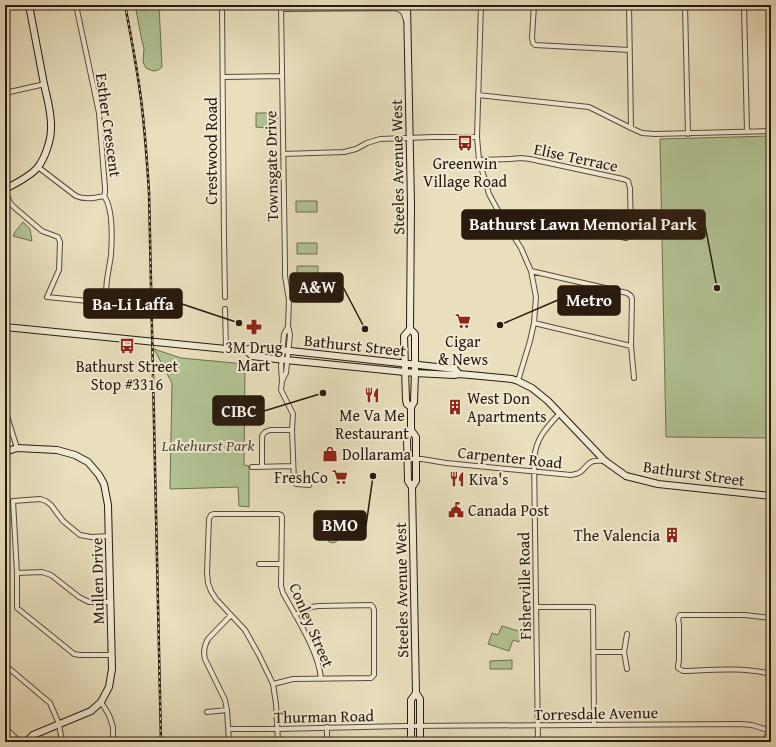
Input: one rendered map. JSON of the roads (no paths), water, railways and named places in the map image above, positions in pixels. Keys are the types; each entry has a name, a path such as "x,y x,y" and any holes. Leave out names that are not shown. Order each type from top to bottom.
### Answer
{"main road":[{"path":"5,189 26,177 38,167 49,142 51,129 45,84 29,5"},
{"name":"Steeles Avenue West","path":"407,5 411,204 410,329 404,336 406,400 411,407"},
{"name":"Bathurst Street","path":"5,327 226,349 246,350 254,347 286,350 455,369 459,374"},
{"name":"Steeles Avenue West","path":"410,329 415,334 415,373 414,402 411,407 411,430 407,438 407,460 408,481 412,487 416,693 420,699 420,742"},
{"name":"Bathurst Street","path":"246,350 252,356 285,360 415,373 500,377 518,381 532,388 548,401 605,461 626,476 658,484 771,496"},
{"name":"Steeles Avenue West","path":"411,430 416,437 416,481 412,487"},
{"name":"Mullen Drive","path":"5,452 16,448 57,450 75,455 88,462 99,475 104,484 108,505 112,669 109,687 101,702"},
{"name":"Steeles Avenue West","path":"411,742 411,700 416,693"},
{"path":"26,742 34,735 91,710 101,702"}],"street":[{"name":"Esther Crescent","path":"38,167 76,196 84,198 104,196 105,188 99,113 76,5"},
{"name":"Crestwood Road","path":"222,5 225,298"},
{"path":"281,7 397,8 403,5"},
{"path":"481,5 477,137 479,160 489,194 503,220 521,248 531,270 536,297 534,324 518,381"},
{"path":"534,5 532,38 535,45 630,50"},
{"path":"629,5 631,128"},
{"path":"685,5 688,134"},
{"path":"744,5 747,132"},
{"name":"Townsgate Drive","path":"281,7 285,276 289,300 288,326 284,334 286,373 282,381 281,390 293,414 292,430"},
{"path":"397,8 402,12 407,21"},
{"path":"223,77 282,76"},
{"path":"5,93 45,84"},
{"path":"478,95 589,107 642,133 688,134 771,131"},
{"path":"283,154 344,152 356,149 367,142 380,138 477,137"},
{"name":"Elise Terrace","path":"479,160 530,159 623,179 628,182 630,188 631,233 626,238 523,215 513,216 503,220"},
{"path":"5,189 10,203 42,231 58,237 60,242 59,270 48,297 88,300 102,300 105,297 111,255 111,232 110,211 104,196"},
{"path":"531,270 627,293 631,296 631,346 634,378"},
{"path":"225,309 226,349"},
{"path":"534,324 631,346"},
{"path":"5,410 16,448"},
{"name":"Fisherville Road","path":"538,742 534,459 537,444 542,433 560,413"},
{"path":"262,466 263,433 270,430 292,430 294,484 309,485"},
{"name":"Carpenter Road","path":"407,460 415,459 571,475 580,472 592,462 599,460 605,461"},
{"path":"252,467 293,466"},
{"path":"109,536 91,537 80,535 63,521 51,505 46,501 40,499 13,500 17,573 17,608 74,654 111,655"},
{"name":"Conley Street","path":"278,742 276,704 273,684 245,630 216,599 208,582 209,519 211,516 214,514 280,514 282,517 280,586 316,657 322,678"},
{"path":"259,564 281,564"},
{"path":"17,573 42,572 51,575 79,597 89,602 110,602"},
{"path":"273,684 294,679 370,678 374,674 374,610 369,604 311,607 295,616"},
{"path":"536,607 592,607 593,609 594,724"},
{"path":"771,618 740,615 680,615 678,619 678,668 680,670 738,670 759,671 771,674"},
{"path":"229,742 227,710 223,695 204,654 205,643 231,616"},
{"path":"626,669 624,652 627,634"},
{"path":"593,652 624,652"},
{"path":"5,665 50,703 59,724 62,742"},
{"path":"101,702 109,715 113,727 113,742"},
{"path":"207,712 227,710"},
{"name":"Torresdale Avenue","path":"420,726 740,724 752,725 770,731"},
{"path":"765,742 770,731 771,724"},
{"name":"Thurman Road","path":"229,729 420,726"},
{"path":"5,728 20,742"},
{"path":"327,728 327,742"}],"railway":[{"path":"125,5 141,99 149,192 161,742"}],"place":[{"name":"Greenwin Village Road","path":"465,143"},
{"name":"Bathurst Lawn Memorial Park","path":"717,288"},
{"name":"Cigar & News","path":"463,321"},
{"name":"Ba-Li Laffa","path":"239,323"},
{"name":"Metro","path":"500,325"},
{"name":"3M Drug Mart","path":"254,327"},
{"name":"A&W","path":"365,329"},
{"name":"Bathurst Street Stop #3316","path":"127,346"},
{"name":"CIBC","path":"323,393"},
{"name":"Me Va Me Restaurant","path":"372,395"},
{"name":"West Don Apartments","path":"455,407"},
{"name":"Dollarama","path":"330,454"},
{"name":"BMO","path":"373,476"},
{"name":"FreshCo","path":"340,477"},
{"name":"Kiva's","path":"457,479"},
{"name":"Canada Post","path":"456,510"},
{"name":"The Valencia","path":"672,535"}],"park label":[{"name":"Lakehurst Park","path":"208,445"}]}
